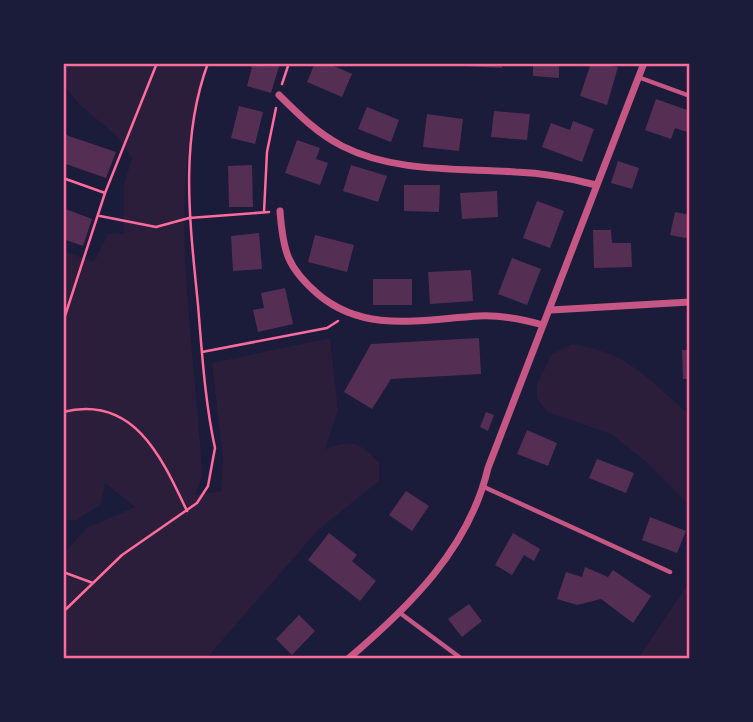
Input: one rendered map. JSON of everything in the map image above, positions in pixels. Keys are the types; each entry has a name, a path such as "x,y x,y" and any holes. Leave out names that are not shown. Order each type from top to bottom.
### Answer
{"street":[{"path":"348,659 400,613 435,576 462,536 484,487 542,325 551,310 644,63"},
{"path":"279,95 313,128 342,146 369,156 410,166 561,176 596,185"},
{"path":"280,211 282,245 295,273 328,303 345,312 378,322 481,316 517,318 542,325"},
{"path":"551,310 690,302"}],"lane":[{"path":"638,77 690,96"},
{"path":"484,487 670,572"},
{"path":"400,613 462,659"}],"path":[{"path":"63,323 105,193 157,63"},
{"path":"63,612 122,555 187,511 208,486 214,457 189,218 188,165 194,109 208,63"},
{"path":"264,212 267,152 289,63"},
{"path":"63,178 105,193"},
{"path":"100,215 156,227 189,218 280,211"},
{"path":"202,352 327,328 340,320 345,312"},
{"path":"63,412 82,407 125,418 163,462 187,511"},
{"path":"63,572 93,583"}],"shaded area":[{"path":"63,63 206,63 193,115 184,217 189,319 202,475 195,495 221,491 223,460 212,363 330,338 338,410 325,449 342,444 355,444 366,450 379,463 379,481 317,531 206,659 63,659 63,554 87,528 135,507 105,483 101,504 77,520 63,520 63,251 94,262 108,234 124,234 124,185 132,158 116,135 82,107 64,86"},
{"path":"572,344 592,348 624,361 690,415 690,506 643,459 611,434 547,412 537,398 537,384 552,354"},
{"path":"690,581 690,659 638,659"}],"building":[{"path":"240,63 280,63 271,93 247,86 252,67"},
{"path":"315,63 327,63 352,74 342,97 307,82"},
{"path":"461,63 503,63 502,68 461,66"},
{"path":"522,63 559,63 559,78 533,76 533,66"},
{"path":"591,63 618,67 607,105 580,96"},
{"path":"656,99 690,111 690,133 675,128 671,139 645,130"},
{"path":"239,106 263,112 255,144 231,138"},
{"path":"367,107 399,120 391,142 358,129"},
{"path":"494,111 530,114 527,140 491,137"},
{"path":"427,114 463,119 459,151 423,147"},
{"path":"573,121 594,129 582,162 542,147 551,123 570,130"},
{"path":"63,134 116,152 106,178 63,163"},
{"path":"297,140 320,148 316,159 328,163 320,185 285,173"},
{"path":"618,161 639,168 632,189 611,183"},
{"path":"252,165 253,207 229,207 228,166"},
{"path":"351,165 387,176 378,202 343,191"},
{"path":"404,185 440,185 439,212 404,211"},
{"path":"497,191 498,217 462,219 460,193"},
{"path":"537,201 564,211 550,248 523,238"},
{"path":"63,208 92,219 83,246 63,239"},
{"path":"675,212 690,215 690,239 670,235"},
{"path":"593,230 611,230 612,243 631,243 632,267 594,268"},
{"path":"259,233 262,269 233,271 231,236"},
{"path":"315,235 354,245 347,272 308,262"},
{"path":"512,258 541,269 527,305 498,294"},
{"path":"471,270 473,301 430,304 428,272"},
{"path":"373,279 412,279 412,305 373,305"},
{"path":"285,288 293,324 258,332 253,310 264,308 261,293"},
{"path":"479,338 481,374 391,379 372,409 344,392 371,344"},
{"path":"682,350 690,350 690,379 683,379"},
{"path":"486,412 494,415 488,431 480,427"},
{"path":"527,430 557,443 548,466 517,454"},
{"path":"597,459 634,473 626,493 589,478"},
{"path":"406,491 429,506 412,531 389,515"},
{"path":"650,517 686,531 677,553 642,540"},
{"path":"329,533 357,555 352,561 376,581 360,601 308,560"},
{"path":"513,533 540,549 534,561 524,555 512,575 495,565"},
{"path":"585,567 608,577 613,570 651,596 633,623 601,599 577,605 557,599 566,572 582,577"},
{"path":"469,604 482,621 462,637 448,619"},
{"path":"299,615 315,631 292,655 276,639"}]}
